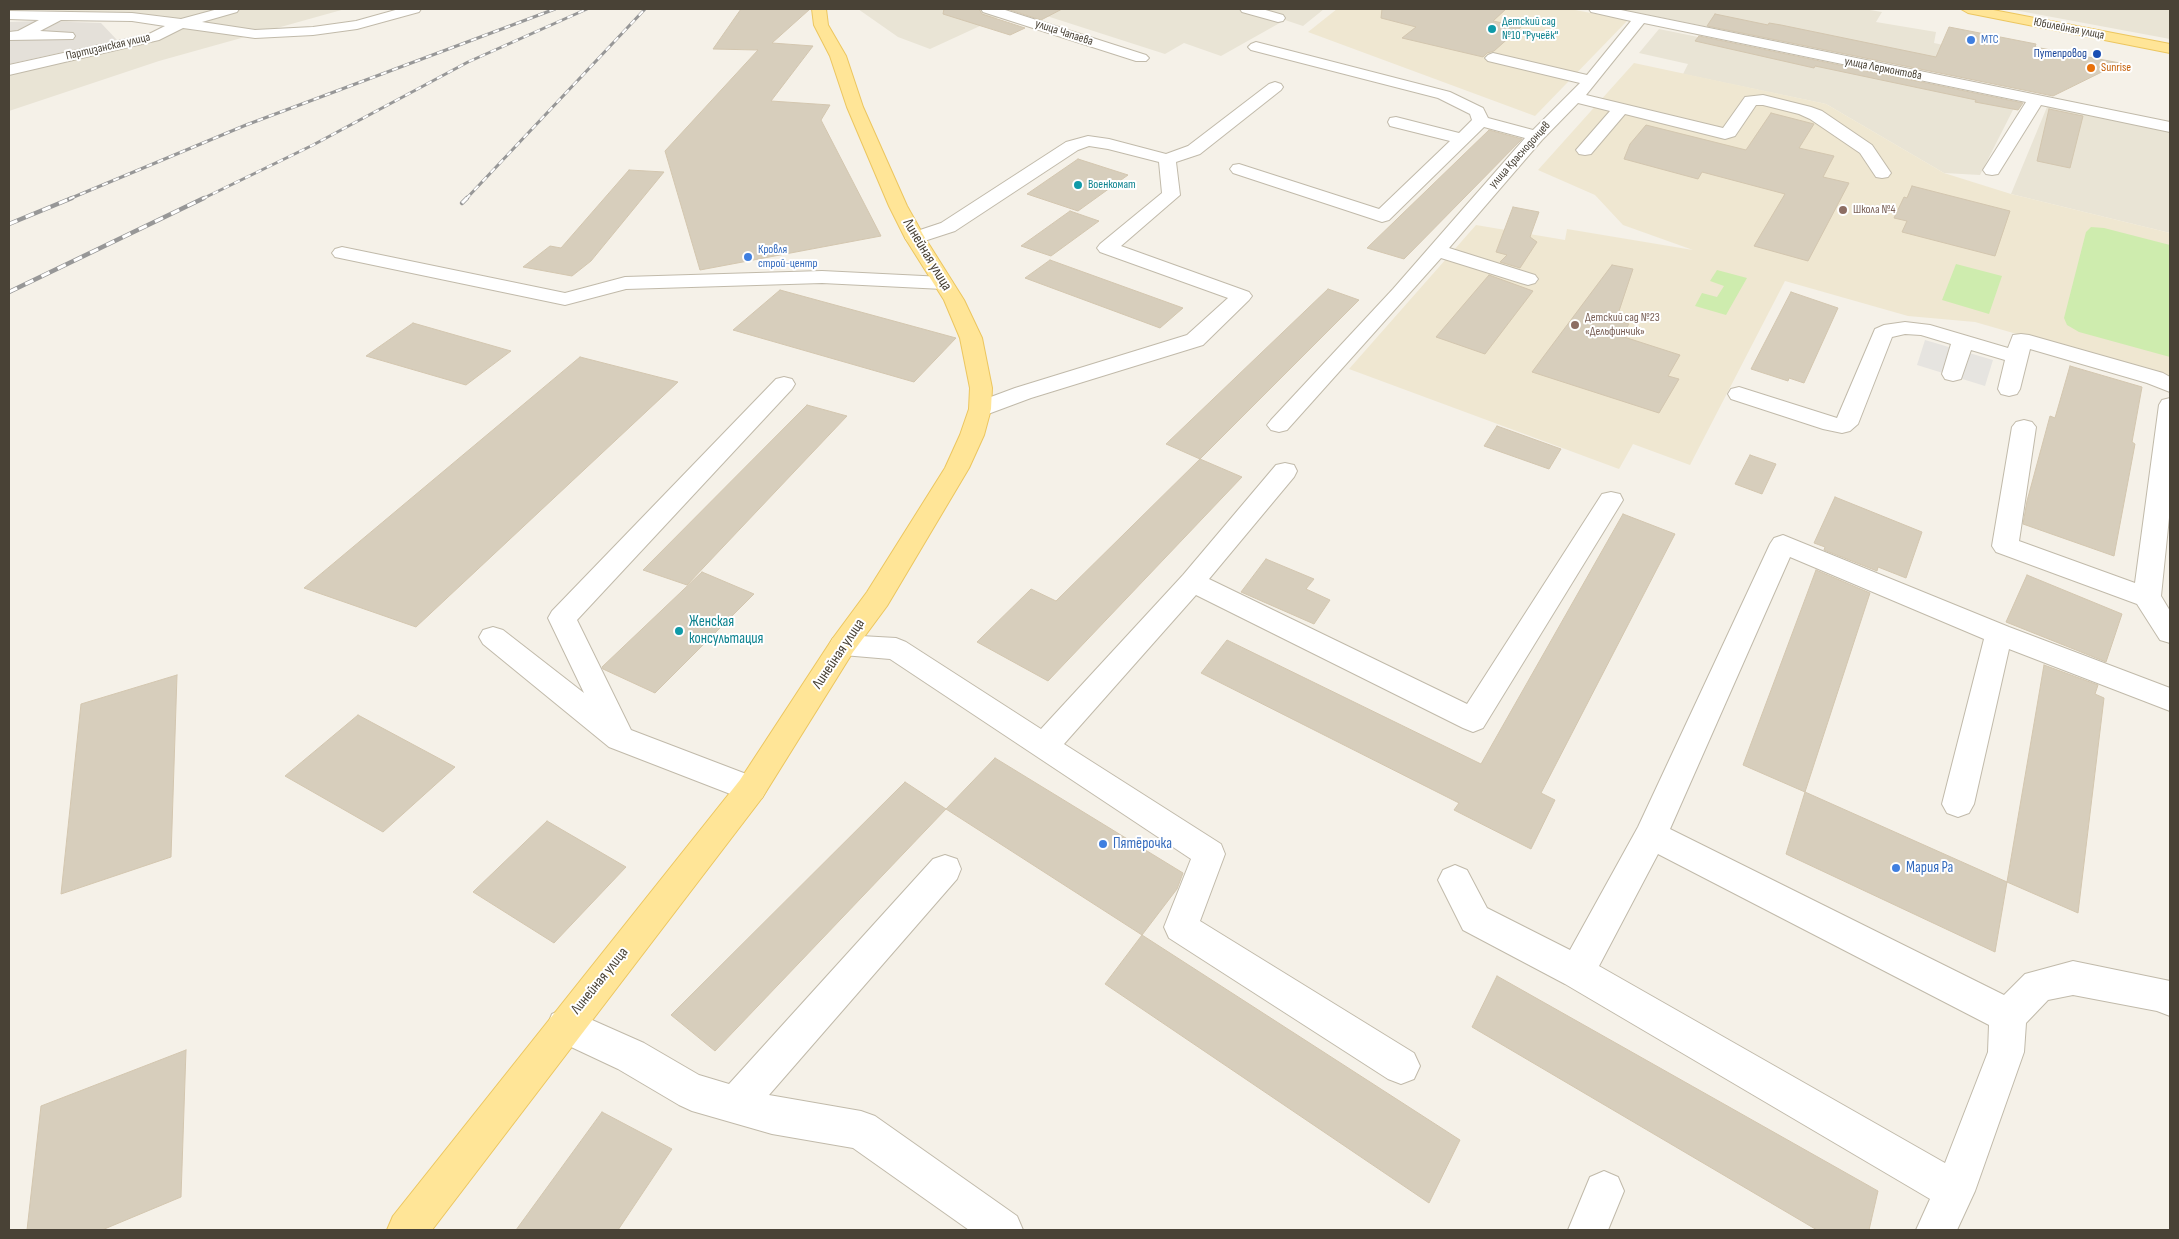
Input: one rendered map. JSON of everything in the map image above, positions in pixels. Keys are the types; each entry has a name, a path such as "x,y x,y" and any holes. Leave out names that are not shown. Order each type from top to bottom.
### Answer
{"main road":[{"name":"Линейная улица","path":"407,1230 751,789 843,645 877,599 957,468 972,435 980,409 981,388 971,338 954,300 898,206 855,107 838,56 821,25 819,9"},
{"name":"Юбилейная улица","path":"1968,9 2170,49"}],"street":[{"path":"9,15 17,9"},
{"name":"Партизанская улица","path":"9,70 154,37 180,24 232,9"},
{"path":"9,15 132,17 255,34 313,31 357,25 414,9"},
{"name":"улица Чапаева","path":"988,9 1140,58"},
{"path":"1247,9 1278,18"},
{"name":"улица Лермонтова","path":"1596,9 2170,127"},
{"path":"15,35 60,16"},
{"name":"улица Краснодонцев","path":"1279,425 1400,294 1536,136 1591,81 1641,18"},
{"path":"15,35 68,36"},
{"path":"54,47 87,41 146,39"},
{"path":"1256,47 1444,95 1478,111 1480,121"},
{"path":"1494,58 1591,81"},
{"path":"916,238 948,227 1072,146 1088,140 1167,159 1194,150 1275,87"},
{"path":"1574,97 1725,134 1730,132 1751,100 1762,100 1805,110 1812,112 1866,149 1882,173"},
{"path":"1992,170 2036,100"},
{"path":"1585,150 1621,109"},
{"path":"1480,121 1536,136"},
{"path":"1238,169 1382,216 1480,121"},
{"path":"1396,122 1462,139"},
{"path":"980,409 1023,393 1195,340 1242,296 1107,248 1171,195 1167,159"},
{"path":"1436,250 1528,280"},
{"path":"342,253 565,299 625,283 822,277 943,283"},
{"path":"1739,394 1842,426 1846,424 1882,334 1890,329 1922,329 2017,357"},
{"path":"2008,389 2021,340 2154,378 2170,385"},
{"path":"1953,374 1963,341"},
{"path":"620,738 562,618 784,384"},
{"path":"2147,597 2170,405"},
{"path":"2024,427 2005,546 2147,597 2170,633"},
{"path":"1044,746 1192,582 1285,471"},
{"path":"1192,582 1473,720 1611,500"},
{"path":"1577,972 1651,835 1783,544 1999,634 2170,700"},
{"path":"1958,804 1999,634"},
{"path":"493,638 620,738 751,789"},
{"path":"843,645 896,649 1209,854 1181,927 1400,1066"},
{"path":"1651,835 2008,1016"},
{"path":"736,1104 946,870"},
{"path":"1455,880 1475,919 1577,972 1955,1191"},
{"path":"1936,1230 1955,1191 2006,1052 2008,1016 2038,986 2073,978 2168,991"},
{"path":"565,1026 631,1056 692,1092 772,1115 861,1130 1002,1230"},
{"path":"1588,1230 1604,1191"}],"shaded area":[{"path":"9,9 345,9 159,61 9,111 9,75 161,39 166,16"},
{"path":"858,9 990,9 1006,14 930,49 898,37"},
{"path":"1025,9 1324,9 1303,26 1285,20 1221,56 1184,43 1165,54"},
{"path":"1337,9 1570,9 1628,20 1535,116 1308,32"},
{"path":"1618,9 1864,9 1882,12 1876,22 1936,32 1934,43 1995,56 1984,82"},
{"path":"2009,9 2170,9 2170,39"},
{"path":"9,22 101,23 117,40 9,64"},
{"path":"1659,29 2017,102 1980,175 1944,173 1826,104 1683,74 1688,64 1639,53"},
{"path":"1634,63 1826,104 1944,173 2011,194 2170,233 2170,378 1975,322 1908,316 1785,281 1690,465 1633,444 1619,469 1349,369 1476,225 1565,240 1567,229 1693,250 1623,225 1595,195 1538,170"},
{"path":"2047,107 2170,132 2170,233 2011,194"},
{"path":"1925,340 1993,360 1985,386 1917,365"}],"green space":[{"path":"2091,227 2104,228 2170,245 2170,357 2079,332 2067,325 2064,318 2086,232"},
{"path":"1956,264 2002,276 1989,314 1942,300"},
{"path":"1717,270 1747,278 1726,315 1695,306 1702,293 1717,297 1724,286 1710,281"}],"building":[{"path":"741,9 810,9 772,43 813,46 771,101 830,105 821,120 881,236 700,270 665,151 758,50 713,49"},
{"path":"944,9 979,9 982,14 1025,28 1010,35 943,14"},
{"path":"1007,9 1062,9 1041,20"},
{"name":"Детский сад №10 \"Ручеёк\"","path":"1382,9 1506,9 1493,21 1521,27 1494,51 1487,53 1483,57 1402,38 1416,27 1381,18"},
{"path":"1715,14 1768,25 1769,23 1781,25 1936,57 1949,27 2036,44 2035,47 2120,63 2053,96 1707,26"},
{"path":"1699,36 2023,103 2018,110 1975,102 1976,100 1815,66 1814,68 1695,41"},
{"path":"2049,109 2083,116 2070,168 2037,161"},
{"path":"1771,113 1814,124 1799,148 1834,156 1823,177 1849,183 1808,261 1754,246 1785,194 1702,172 1698,179 1624,159 1630,144 1646,125 1746,150"},
{"path":"1489,130 1522,139 1404,259 1367,248"},
{"name":"Военкомат","path":"1078,159 1128,175 1078,211 1027,194"},
{"path":"629,170 664,172 591,261 572,276 523,267 550,246 561,248"},
{"path":"1912,186 2010,211 1995,256 1902,232 1907,221 1894,218 1904,197 1907,198"},
{"path":"1513,207 1539,212 1530,237 1537,242 1520,268 1500,262 1507,255 1496,252"},
{"path":"1070,211 1099,221 1051,256 1021,246"},
{"path":"1050,260 1183,308 1160,328 1025,278"},
{"path":"1612,265 1633,269 1616,320 1629,324 1621,336 1680,355 1668,376 1679,379 1659,413 1532,372"},
{"path":"1489,275 1533,291 1485,354 1436,337"},
{"path":"1328,289 1359,300 1200,459 1166,444"},
{"path":"780,290 956,338 914,382 733,330"},
{"path":"1791,292 1838,308 1804,383 1789,378 1788,381 1751,369"},
{"path":"413,323 511,351 466,385 366,356"},
{"path":"580,357 678,382 416,627 304,588"},
{"path":"2070,366 2142,387 2132,442 2135,444 2114,556 2023,524 2027,501 2050,416 2055,418"},
{"path":"807,405 847,416 687,585 643,570"},
{"path":"1497,426 1561,449 1549,469 1484,446"},
{"path":"1750,455 1776,464 1762,494 1735,484"},
{"path":"1200,459 1242,477 1048,681 977,642 1031,589 1056,601"},
{"path":"1835,497 1922,532 1906,578 1878,567 1877,571 1824,550 1825,547 1814,543"},
{"path":"1623,514 1675,534 1541,793 1555,800 1531,849 1454,810 1459,803 1201,673 1227,640 1481,764"},
{"path":"1266,559 1314,579 1306,589 1330,600 1314,624 1241,592"},
{"path":"1816,570 1870,593 1805,792 1743,765"},
{"name":"Женская консультация","path":"702,572 754,594 655,693 603,669 602,667"},
{"path":"2027,575 2122,614 2106,662 2006,622"},
{"path":"2044,665 2098,685 2095,694 2104,698 2078,913 2007,882"},
{"path":"177,675 171,857 61,894 81,704"},
{"path":"358,715 455,767 383,832 285,776"},
{"path":"995,758 1183,873 1177,889 1142,935 946,809"},
{"path":"905,782 946,809 715,1051 671,1015"},
{"name":"Мария Ра","path":"1805,792 2007,882 1995,952 1786,854"},
{"path":"547,821 626,867 554,943 473,892"},
{"path":"1142,935 1460,1140 1429,1203 1105,984"},
{"path":"1497,976 1878,1191 1869,1230 1817,1230 1472,1027"},
{"path":"186,1050 181,1197 102,1230 27,1230 41,1106"},
{"path":"602,1112 672,1149 618,1230 516,1230"}],"railway":[{"path":"69,199 246,125 555,9"},
{"path":"202,199 313,145 468,62 587,9"},
{"path":"466,199 645,9"},
{"path":"9,224 72,198"},
{"path":"9,292 204,198"},
{"path":"462,203 466,199"}],"place":[{"name":"Детский сад №10 \"Ручеёк\"","path":"1492,29"},
{"name":"МТС","path":"1971,40"},
{"name":"Путепровод","path":"2097,54"},
{"name":"Sunrise","path":"2091,68"},
{"name":"Военкомат","path":"1078,185"},
{"name":"Школа №4","path":"1843,210"},
{"name":"Кровля строй-центр","path":"748,257"},
{"name":"Детский сад №23 «Дельфинчик»","path":"1575,325"},
{"name":"Женская консультация","path":"679,631"},
{"name":"Пятёрочка","path":"1103,844"},
{"name":"Мария Ра","path":"1896,868"}]}
